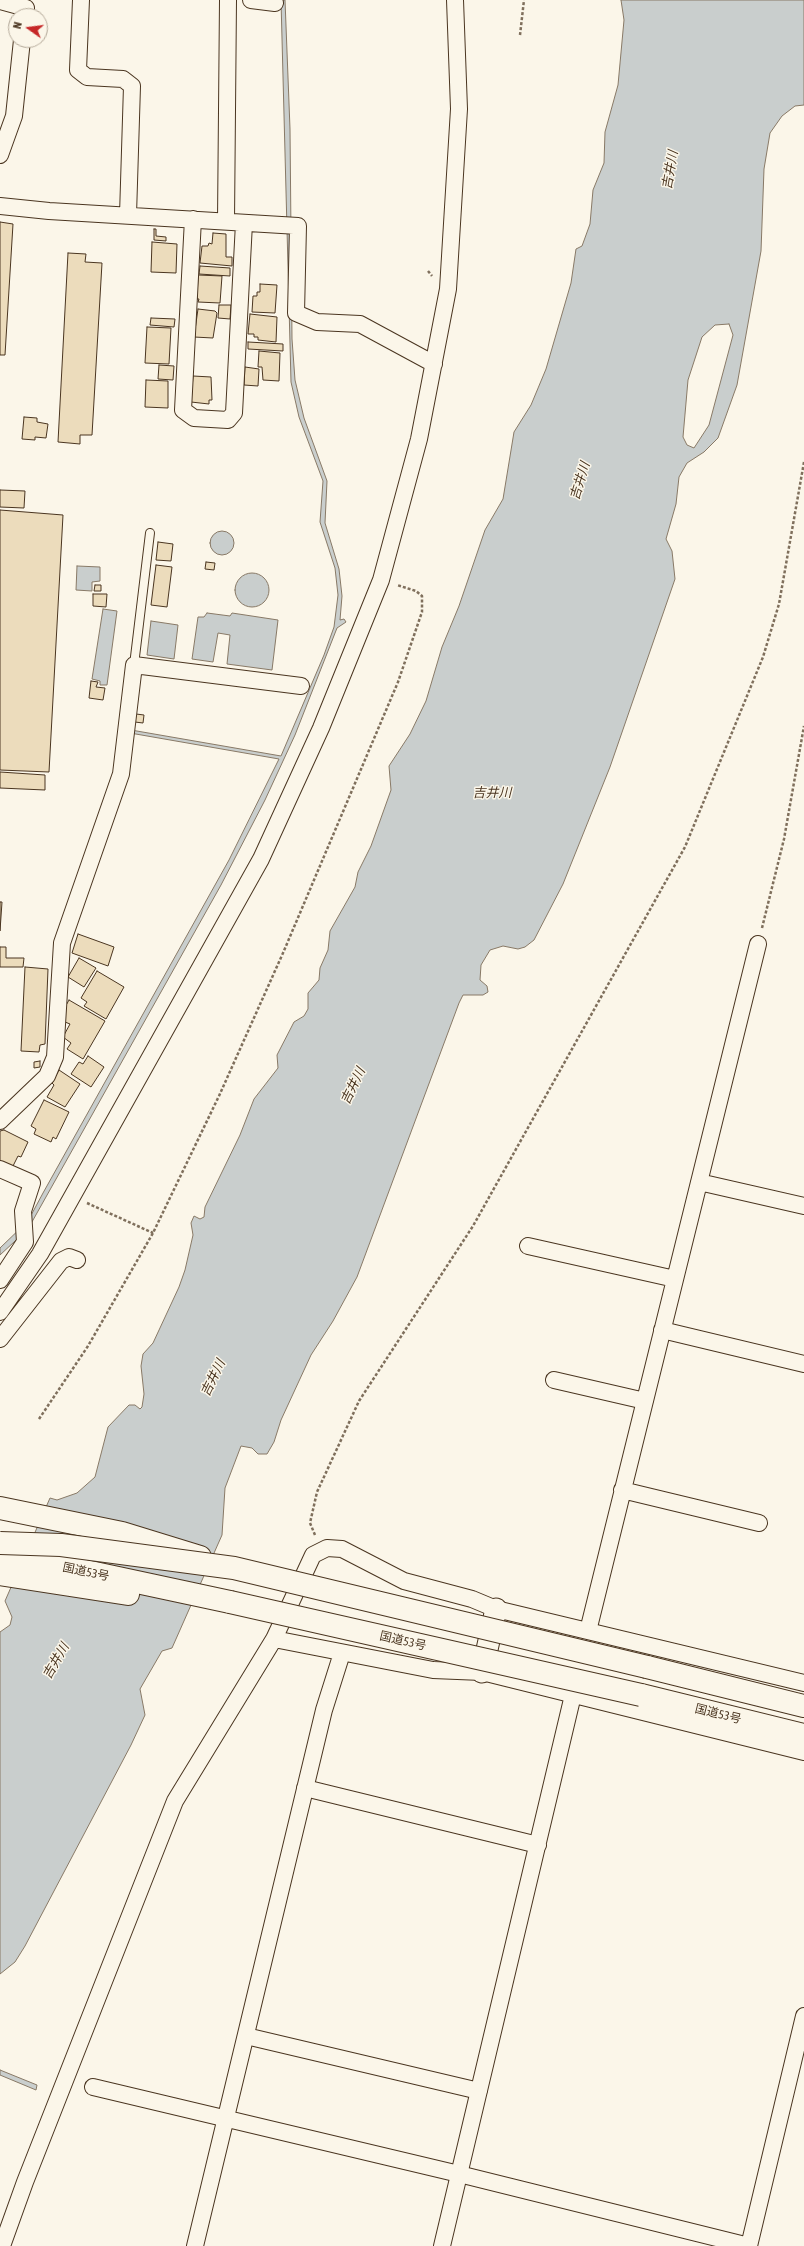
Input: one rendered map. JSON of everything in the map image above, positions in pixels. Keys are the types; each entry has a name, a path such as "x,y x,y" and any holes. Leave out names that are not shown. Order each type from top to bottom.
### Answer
{"highway":[{"path":"0,1508 122,1533 234,1568"},
{"name":"国道53号","path":"0,1543 61,1545 234,1568 804,1706"},
{"name":"国道53号","path":"0,1555 76,1569 230,1602 641,1695 804,1735"},
{"path":"0,1574 148,1597 230,1602"},
{"path":"692,1678 758,1706 804,1718"}],"street":[{"path":"81,0 78,70 87,77 123,79 132,86 128,215"},
{"path":"226,221 228,0"},
{"path":"251,0 275,3"},
{"path":"0,1312 40,1254 261,859 321,728 381,580 419,439 448,289 459,109 455,0"},
{"path":"0,1 26,8"},
{"path":"0,155 14,116 21,48"},
{"path":"0,206 298,226 296,313 317,322 360,324 434,364"},
{"path":"193,219 183,410 194,418 228,420 234,413 244,223"},
{"path":"0,1122 47,1076 55,1057 62,943 121,774 134,665 301,686"},
{"path":"588,1631 758,944"},
{"path":"0,1169 32,1183 23,1211 24,1242 0,1280"},
{"path":"699,1182 804,1206"},
{"path":"528,1246 675,1279"},
{"path":"0,1339 61,1261 69,1257 77,1260"},
{"path":"662,1330 804,1364"},
{"path":"554,1380 645,1401"},
{"path":"622,1490 759,1523"},
{"path":"2,2246 25,2182 175,1800 274,1639 313,1555 327,1548 342,1549 404,1581 472,1600 496,1609 804,1683"},
{"path":"482,1672 496,1609"},
{"path":"274,1639 433,1670 482,1672 804,1752"},
{"path":"195,2246 324,1710 342,1652"},
{"path":"442,2246 574,1695"},
{"path":"306,1788 538,1844"},
{"path":"93,2088 459,2174 749,2246 804,2016"},
{"path":"246,2036 479,2091"}],"lane":[{"path":"134,665 150,533"}],"path":[{"path":"520,35 524,0"},
{"path":"322,1550 310,1523 311,1515 320,1485 359,1401 473,1226 685,847 763,658 778,604 804,462"},
{"path":"39,1419 88,1346 153,1233 219,1096 283,953 398,682 422,612 422,596 416,591 381,580"},
{"path":"758,944 784,839 804,726"},
{"path":"69,1200 93,1205 153,1233"}],"water":[{"path":"281,0 285,0 290,129 292,339 295,380 304,418 327,481 325,523 339,569 342,596 340,620 344,619 346,622 337,628 295,735 265,800 221,885 28,1229 0,1255 0,1248 28,1221 229,860 279,759 130,733 131,730 281,756 324,655 334,627 338,595 335,568 320,522 323,481 299,417 291,382"},
{"name":"吉井川","path":"621,0 804,0 804,105 795,106 782,116 770,133 764,169 761,251 737,385 718,438 704,452 687,463 679,477 676,504 666,539 672,551 675,579 610,767 563,884 534,940 525,947 518,949 503,946 490,950 481,965 480,980 487,986 488,992 483,995 463,995 357,1277 333,1321 311,1355 281,1420 274,1442 267,1454 258,1454 252,1448 241,1446 225,1488 222,1535 172,1648 162,1651 140,1689 145,1715 131,1745 25,1946 15,1962 0,1974 0,1632 10,1625 12,1617 5,1601 50,1498 57,1500 77,1493 95,1477 108,1427 129,1405 135,1405 140,1409 142,1407 144,1394 141,1366 143,1354 153,1343 179,1287 185,1270 193,1235 191,1223 194,1216 200,1219 204,1217 205,1207 240,1135 254,1099 278,1068 277,1055 294,1022 304,1016 308,1009 308,993 319,980 320,968 328,950 330,931 355,887 358,872 371,846 391,790 389,766 410,734 426,701 442,647 459,606 485,530 503,499 514,432 531,405 546,369 571,283 576,249 582,246 590,224 593,190 604,163 605,132 618,85 624,20","holes":["729,324 733,335 709,425 694,448 687,445 683,437 688,380 702,337 715,325"]},
{"path":"222,531 227,532 233,538 233,548 227,554 222,555 217,554 211,548 210,543 211,538 217,532"},
{"path":"77,566 100,567 100,581 92,582 92,591 76,590"},
{"path":"249,573 255,573 259,574 266,580 269,590 268,597 262,604 255,607 249,607 245,606 238,600 235,593 235,587 236,583 242,576"},
{"path":"103,609 117,611 107,685 100,685 100,681 92,679"},
{"path":"207,613 230,616 232,613 278,620 272,670 227,664 230,635 218,633 213,662 192,659 198,617 204,617"},
{"path":"151,621 178,625 174,659 147,655"},
{"path":"0,2070 37,2085 36,2090 0,2075"}],"building":[{"path":"0,222 13,224 5,355 0,355"},
{"path":"154,229 156,229 156,236 166,237 166,241 154,240"},
{"path":"213,233 226,234 226,257 232,257 232,266 200,263 202,246 208,246 209,243 212,244"},
{"path":"152,242 177,244 176,273 151,272"},
{"path":"68,253 86,254 85,262 102,263 92,435 80,435 80,444 58,442"},
{"path":"200,266 230,268 230,276 199,274"},
{"path":"198,275 222,276 220,303 198,302"},
{"path":"260,284 277,285 275,313 252,312 253,296 257,296 257,292 260,292"},
{"path":"219,305 231,305 230,319 218,318"},
{"path":"198,309 215,311 217,313 213,338 194,337"},
{"path":"250,314 277,317 276,342 258,340 258,337 254,337 254,334 248,334"},
{"path":"151,318 175,319 174,327 150,325"},
{"path":"147,327 171,328 169,364 145,363"},
{"path":"248,342 283,344 283,351 248,349"},
{"path":"259,351 280,353 279,381 263,380 262,367 258,367"},
{"path":"159,365 174,366 173,380 158,379"},
{"path":"245,367 259,369 258,386 244,385"},
{"path":"193,376 211,377 212,400 209,400 209,404 191,402"},
{"path":"146,380 168,381 168,408 145,407"},
{"path":"24,417 37,418 37,422 48,424 46,438 35,437 35,440 22,439"},
{"path":"0,490 25,491 24,508 0,507"},
{"path":"0,510 63,515 49,772 0,770"},
{"path":"158,542 173,544 171,561 156,560"},
{"path":"206,562 215,563 214,570 205,569"},
{"path":"156,565 172,567 167,607 151,605"},
{"path":"95,585 101,585 101,591 94,591"},
{"path":"93,594 107,594 106,607 93,606"},
{"path":"91,681 98,682 96,687 105,688 103,700 89,698"},
{"path":"136,714 144,715 143,723 135,722"},
{"path":"0,772 45,775 45,790 0,788"},
{"path":"0,902 2,902 0,931"},
{"path":"78,934 114,947 108,966 72,953"},
{"path":"0,947 6,947 6,958 24,958 23,967 0,967"},
{"path":"79,958 96,968 84,987 68,977"},
{"path":"25,967 48,969 45,1044 40,1045 39,1052 21,1051"},
{"path":"97,971 124,987 106,1019 84,1006 87,1002 81,998"},
{"path":"69,1000 105,1021 83,1059 67,1049 71,1043 63,1037 70,1024 65,1022 64,1009"},
{"path":"88,1056 104,1067 91,1087 71,1074 79,1062 83,1064"},
{"path":"40,1061 40,1067 34,1068 34,1062"},
{"path":"59,1070 80,1084 65,1107 47,1097 54,1085 52,1083"},
{"path":"44,1100 69,1112 56,1139 53,1137 51,1142 34,1134 36,1129 31,1126"},
{"path":"4,1130 28,1142 21,1157 18,1156 12,1168 0,1162 0,1131"}]}
